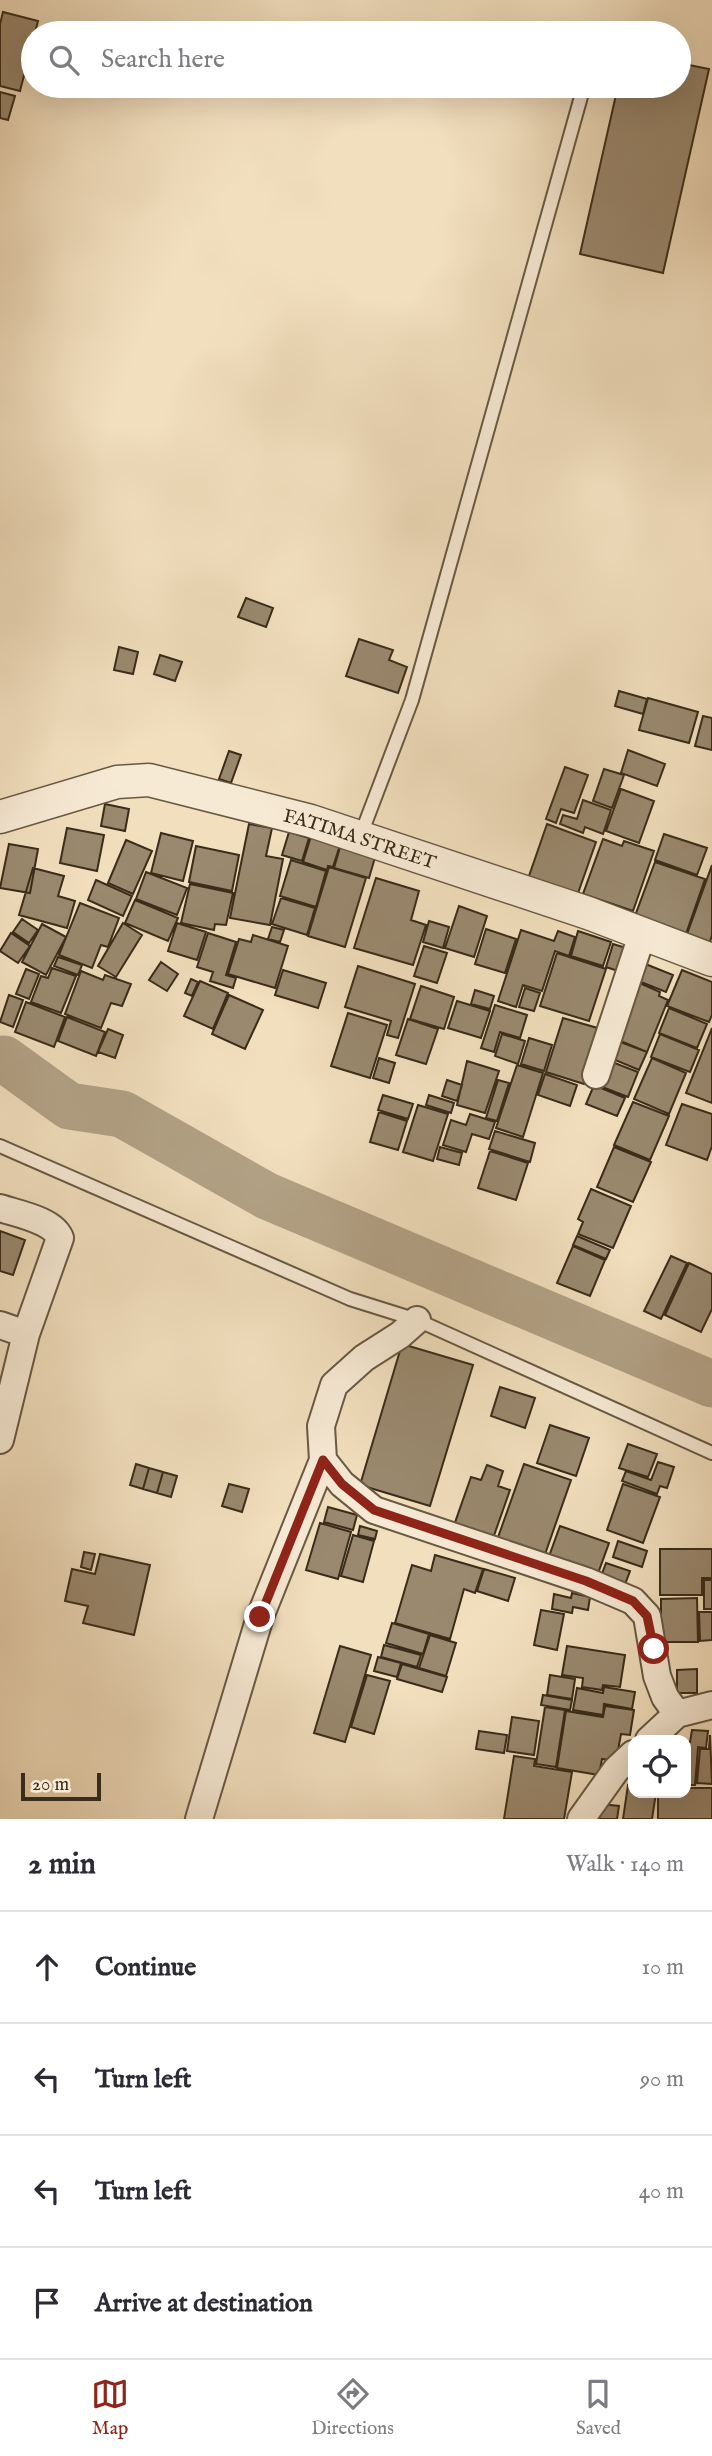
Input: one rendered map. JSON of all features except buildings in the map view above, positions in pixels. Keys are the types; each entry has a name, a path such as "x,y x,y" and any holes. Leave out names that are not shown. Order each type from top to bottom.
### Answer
{"street":[{"name":"FATIMA STREET","path":"0,817 117,782 149,780 311,821 712,960"},
{"path":"596,1075 642,935"},
{"path":"0,1208 57,1231 60,1238 26,1334 0,1440"},
{"path":"199,1819 260,1617 323,1460 321,1426 334,1385 364,1358 400,1335 417,1320"},
{"path":"0,1325 26,1334"},
{"path":"323,1460 342,1484 374,1510 586,1581 633,1601 647,1616 657,1675 665,1697 677,1714"},
{"path":"654,1735 677,1714 712,1705"},
{"path":"581,1819 616,1770 628,1759"}],"lane":[{"path":"360,837 412,700 580,98"},
{"path":"0,1146 351,1299 417,1320 712,1453"}],"waterway":[{"path":"0,1056 4,1059"},
{"path":"4,1059 69,1106 122,1114 267,1196 712,1384"}],"route":[{"path":"260,1617 323,1460 342,1484 374,1510 586,1581 633,1601 647,1616 654,1649"}]}
